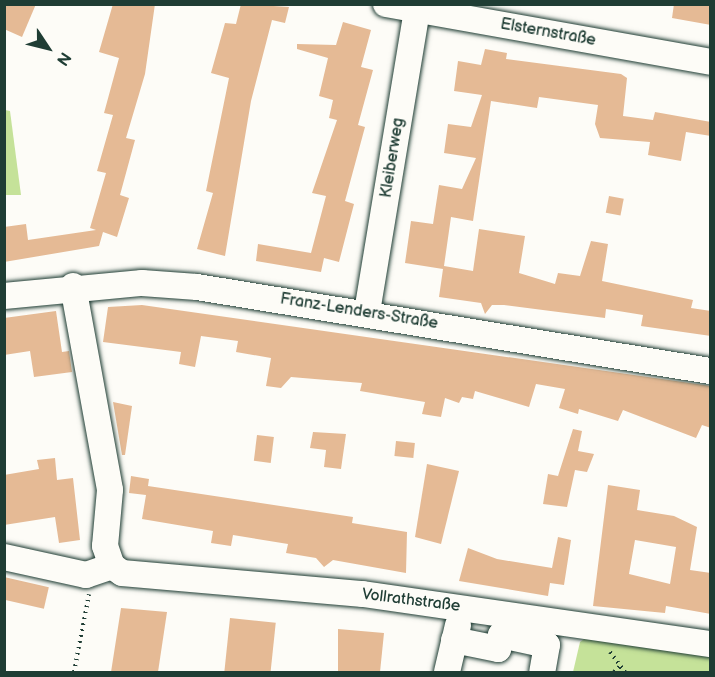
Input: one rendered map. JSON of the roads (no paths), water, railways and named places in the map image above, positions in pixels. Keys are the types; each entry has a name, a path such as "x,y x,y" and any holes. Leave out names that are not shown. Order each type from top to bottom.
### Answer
{"street":[{"name":"Elsternstraße","path":"386,4 711,62"},
{"name":"Kleiberweg","path":"368,312 418,8"},
{"name":"Franz-Lenders-Straße","path":"4,296 73,286 142,282 197,287 368,312 711,371"},
{"path":"73,286 110,490 103,570"},
{"name":"Vollrathstraße","path":"4,557 103,570 134,577 461,607 711,644"},
{"path":"447,672 461,607"},
{"path":"454,640 498,649 501,635 547,645 542,672"}]}
